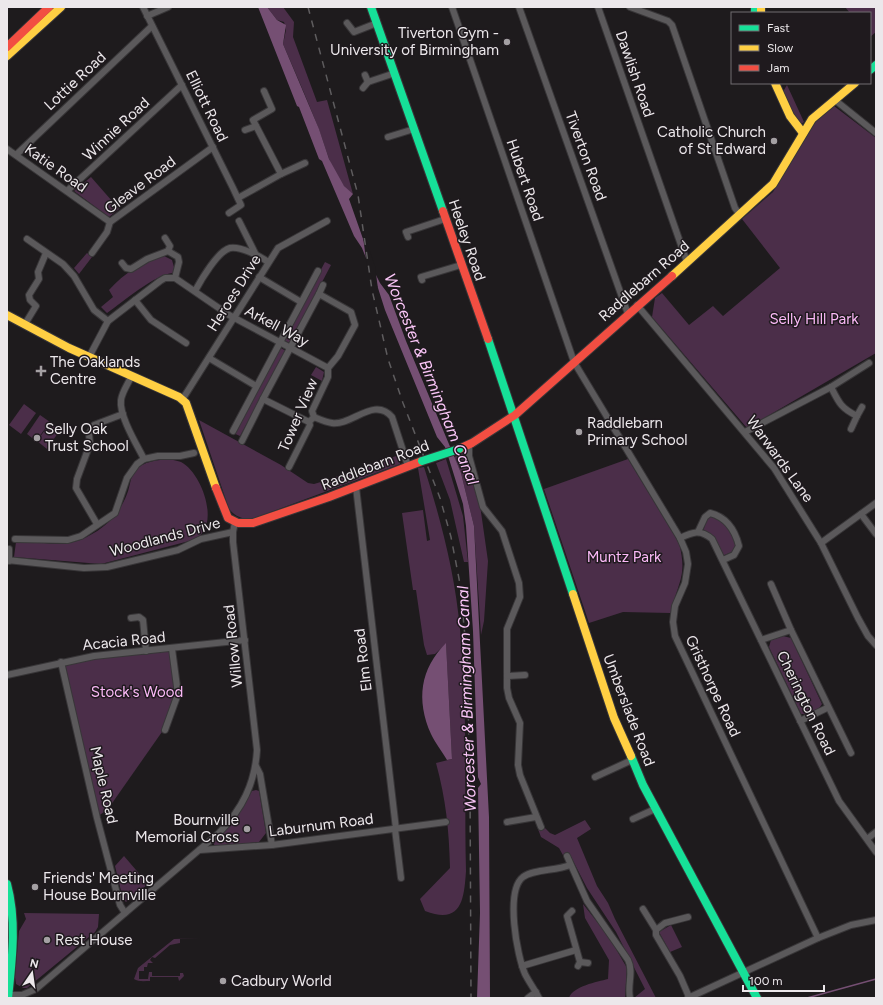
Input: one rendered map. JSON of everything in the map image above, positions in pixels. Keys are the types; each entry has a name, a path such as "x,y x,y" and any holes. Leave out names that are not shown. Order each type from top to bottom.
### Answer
{"main road":[{"path":"7,47 49,7"},
{"path":"7,56 61,7"},
{"name":"Heeley Road","path":"372,7 445,219 515,415"},
{"path":"775,84 791,117 803,133"},
{"name":"Raddlebarn Road","path":"235,522 241,524 253,523 356,487 408,466 459,449 469,445 515,415 773,184 812,119 854,84"},
{"path":"7,315 89,357 182,400 190,411 225,514 228,519 235,522"},
{"name":"Umberslade Road","path":"515,415 607,697 632,760 655,809 757,998"},
{"path":"7,884 10,892 8,996"}],"street":[{"name":"Elliott Road","path":"143,7 238,198"},
{"path":"147,16 168,7"},
{"name":"Hubert Road","path":"452,7 574,362"},
{"name":"Tiverton Road","path":"519,7 628,314"},
{"name":"Dawlish Road","path":"598,7 686,262"},
{"path":"630,7 668,21 672,25 735,208 740,215"},
{"path":"347,22 354,32 377,23"},
{"name":"Lottie Road","path":"16,155 70,102 152,26"},
{"path":"363,88 368,82 395,73"},
{"path":"365,75 368,82"},
{"name":"Winnie Road","path":"67,192 182,85"},
{"path":"264,91 272,109 253,120 281,174"},
{"path":"835,100 876,133"},
{"path":"245,130 256,126"},
{"path":"388,136 414,129"},
{"name":"Gleave Road","path":"92,253 107,232 110,222 213,147"},
{"name":"Katie Road","path":"7,149 110,222"},
{"path":"229,213 241,205 238,198 281,174 305,163"},
{"path":"408,237 406,232 445,219"},
{"path":"239,221 256,255"},
{"name":"Heroes Drive","path":"182,400 278,248 327,221"},
{"path":"165,238 170,246 168,251"},
{"path":"27,239 63,264 74,276 94,310 108,321"},
{"path":"195,291 206,273 224,251 231,248 256,255 268,262"},
{"path":"122,263 126,268 130,269 147,259 168,251"},
{"path":"89,357 108,321 165,278 175,278 179,262 178,257 168,251"},
{"path":"25,324 36,306 30,300 29,295 39,279 38,272 46,253"},
{"path":"422,280 421,277 462,265"},
{"path":"233,431 318,271"},
{"path":"259,277 302,302"},
{"name":"Arkell Way","path":"175,278 235,318 328,368"},
{"path":"242,441 323,285"},
{"name":"Tower View","path":"289,467 307,433 310,425 309,422 314,417 312,411 328,377 328,368 338,356 355,325 351,312 319,294"},
{"path":"135,300 151,320 186,343"},
{"name":"Warwards Lane","path":"638,305 745,432 784,483 820,543 868,636 876,645"},
{"path":"209,358 256,386"},
{"name":"Gristhorpe Road","path":"574,362 680,538 686,552 688,564 685,583 675,606 673,622 675,636 818,938"},
{"path":"745,432 830,387 869,364"},
{"path":"131,377 121,398 123,414 144,459"},
{"path":"830,387 839,404 845,410 857,416"},
{"path":"264,397 309,422"},
{"path":"851,429 862,407"},
{"path":"314,417 332,423 349,419 373,409 386,412 392,417 408,466"},
{"path":"97,524 76,488 76,483 90,444 89,434 94,425 123,414"},
{"path":"469,445 469,456 483,507 502,531 519,583 520,597 507,629 507,676 509,698 520,723 518,765 520,775 541,828"},
{"path":"15,539 68,540 81,536 114,513 132,470 144,459 158,456 180,456 194,453"},
{"name":"Elm Road","path":"356,487 401,878"},
{"path":"820,543 876,503"},
{"path":"680,538 698,532 705,517 710,513 716,515 730,525 736,535 739,546 734,555 722,560"},
{"path":"861,514 876,534"},
{"name":"Willow Road","path":"8,996 29,994 200,850 234,816 249,790 256,766 257,750 233,532 235,522"},
{"name":"Woodlands Drive","path":"9,549 8,560 84,568 107,567 178,550 201,539 233,532"},
{"name":"Cherington Road","path":"698,532 705,533 712,539 839,802 876,852"},
{"path":"771,584 827,708 836,722 851,753"},
{"path":"131,618 139,617 143,620 146,651"},
{"path":"761,640 791,630"},
{"name":"Acacia Road","path":"7,675 94,656 172,649 245,640"},
{"path":"165,730 178,694 172,649"},
{"name":"Maple Road","path":"61,662 97,818 120,905 125,913"},
{"path":"507,676 526,674"},
{"path":"800,721 827,708"},
{"path":"595,777 632,760"},
{"name":"Willow Road","path":"256,766 260,774 272,845"},
{"path":"633,819 655,809"},
{"path":"511,824 536,817"},
{"name":"Laburnum Road","path":"200,850 272,845 446,822"},
{"path":"867,839 876,832"},
{"path":"567,856 587,901 631,966 628,990 630,998"},
{"path":"528,998 538,995 522,966 514,913 515,888 518,881 528,874 554,870 570,864"},
{"path":"644,910 656,930 656,935 680,976 688,998 818,938 851,925 876,920"},
{"path":"567,916 572,911"},
{"path":"560,913 567,916"},
{"path":"567,916 579,964 588,962"},
{"path":"656,930 666,923 688,917"},
{"path":"522,966 576,950"}],"green space":[{"path":"267,7 283,7 294,22 293,37 317,102 327,100 353,194 340,181 331,164 314,117 283,44 286,30 284,22 277,20"},
{"path":"845,7 876,7 876,32 871,36 871,12 849,12"},
{"path":"787,85 804,122 800,125 781,95"},
{"name":"Selly Hill Park","path":"834,106 876,138 876,353 747,428 652,317 655,298 662,293 689,325 713,306 723,316 780,268 742,219 773,192 816,121"},
{"path":"91,177 119,209 109,217 74,191"},
{"path":"87,253 92,257 79,274 74,268"},
{"path":"164,256 172,260 174,267 173,273 157,278 148,283 107,313 101,307 113,297 109,290 127,273 149,261"},
{"path":"325,262 331,265 290,343 283,340"},
{"path":"279,347 286,351 240,436 233,433"},
{"path":"316,367 324,372 322,381 311,375"},
{"path":"24,404 36,413 21,434 9,425"},
{"path":"40,415 50,422 36,441 27,434"},
{"path":"199,420 281,465 308,483 314,484 324,481 399,455 400,464 252,519 242,518 234,514 229,509"},
{"path":"50,423 60,430 47,449 37,441"},
{"path":"463,453 468,458 480,505 488,561 484,621 481,635 474,526 461,473 454,457"},
{"path":"169,459 181,462 188,467 200,484 204,494 208,515 207,524 202,533 193,540 101,564 14,557 16,542 65,543 80,540 96,532 109,522 124,502 132,476 138,468 151,462"},
{"path":"446,459 463,516 468,562 464,562 450,500 436,463"},
{"name":"Muntz Park","path":"628,459 679,543 682,564 681,580 671,613 623,612 589,623 544,489"},
{"path":"424,467 442,527 455,588 460,629 464,689 466,871 464,891 459,907 454,912 447,915 425,911 420,899 450,868 446,815 436,763 452,759 446,644 435,654 427,655 424,645 416,590 413,590 402,513 423,510 427,541 430,540 418,468"},
{"path":"712,516 724,523 730,530 737,544 732,552 722,556 713,538 703,531 708,517"},
{"path":"783,636 791,638 822,704 818,709 811,713 801,714 769,647 771,640"},
{"name":"Stock's Wood","path":"171,650 176,694 164,729 108,809 97,817 65,663 94,657"},
{"path":"252,791 259,791 266,833 259,842 215,847 213,842 237,817"},
{"path":"585,820 591,829 577,838 597,886 608,903 656,998 634,998 645,989 616,932 587,888 570,855 564,857 559,848 541,837 538,829 544,827 550,833 555,835"},
{"path":"124,856 148,884 126,902 123,899 115,866"},
{"path":"583,904 609,937 627,968 625,998 569,998 575,990 592,983 608,979 609,960 585,918"},
{"path":"24,913 99,914 98,927 95,932 27,988 23,988 16,984 15,977 19,931 26,919"},
{"path":"671,925 682,947 670,952 659,932"},
{"path":"202,938 180,939 180,943 170,945 155,958 152,957 150,960 153,963 148,963 147,967 144,967 144,971 139,971 139,979 148,979 149,972 152,972 152,976 180,976 180,973 183,973 184,976 179,981 178,977 150,977 150,981 140,981 134,979 138,968 174,939"}],"shaded area":[{"path":"258,7 267,7 277,20 286,25 283,44 319,129 329,159 344,186 353,194 349,199 375,273 389,295 406,341 461,473 474,526 489,817 490,998 477,998 480,913 478,788 481,784 478,777 473,631 466,526 463,504 445,447 437,437 385,310 362,248 354,236 322,161 319,159"},
{"path":"446,643 452,759 447,760 431,734 423,709 422,697 426,674 437,653"}],"pier":[{"path":"362,229 375,266 378,289 367,267"}],"waterway":[{"path":"807,998 876,979"}],"railway":[{"path":"308,7 358,195 372,290 388,359 403,403 440,498 451,537 460,584 467,658 470,783 471,998"}],"traffic: fast":[{"path":"371,7 443,211"},
{"path":"755,7 755,12"},
{"path":"871,69 876,65"},
{"path":"488,339 573,594"},
{"path":"422,461 459,449"},
{"path":"631,756 643,785 757,998"},
{"path":"7,884 13,926 8,998"}],"traffic: slow":[{"path":"7,56 61,7"},
{"path":"761,7 761,12"},
{"path":"775,84 790,116 803,133"},
{"path":"672,276 773,184 812,119 854,84"},
{"path":"7,315 69,348 179,397 186,403 216,488"},
{"path":"573,594 614,718 631,756"}],"traffic: jam":[{"path":"7,47 49,7"},
{"path":"443,211 488,339"},
{"path":"459,449 472,443 515,415 672,276"},
{"path":"216,488 228,518 238,523 253,523 329,497 422,461"}],"place":[{"name":"Tiverton Gym - University of Birmingham","path":"507,42"},
{"name":"Catholic Church of St Edward","path":"774,141"},
{"name":"The Oaklands Centre","path":"41,371"},
{"name":"Raddlebarn Primary School","path":"579,432"},
{"name":"Selly Oak Trust School","path":"37,438"},
{"name":"Bournville Memorial Cross","path":"247,829"},
{"name":"Friends' Meeting House Bournville","path":"35,887"},
{"name":"Rest House","path":"47,940"},
{"name":"Cadbury World","path":"223,981"}],"water label":[{"name":"Worcester & Birmingham Canal","path":"432,379"},
{"name":"Worcester & Birmingham Canal","path":"466,699"}]}
